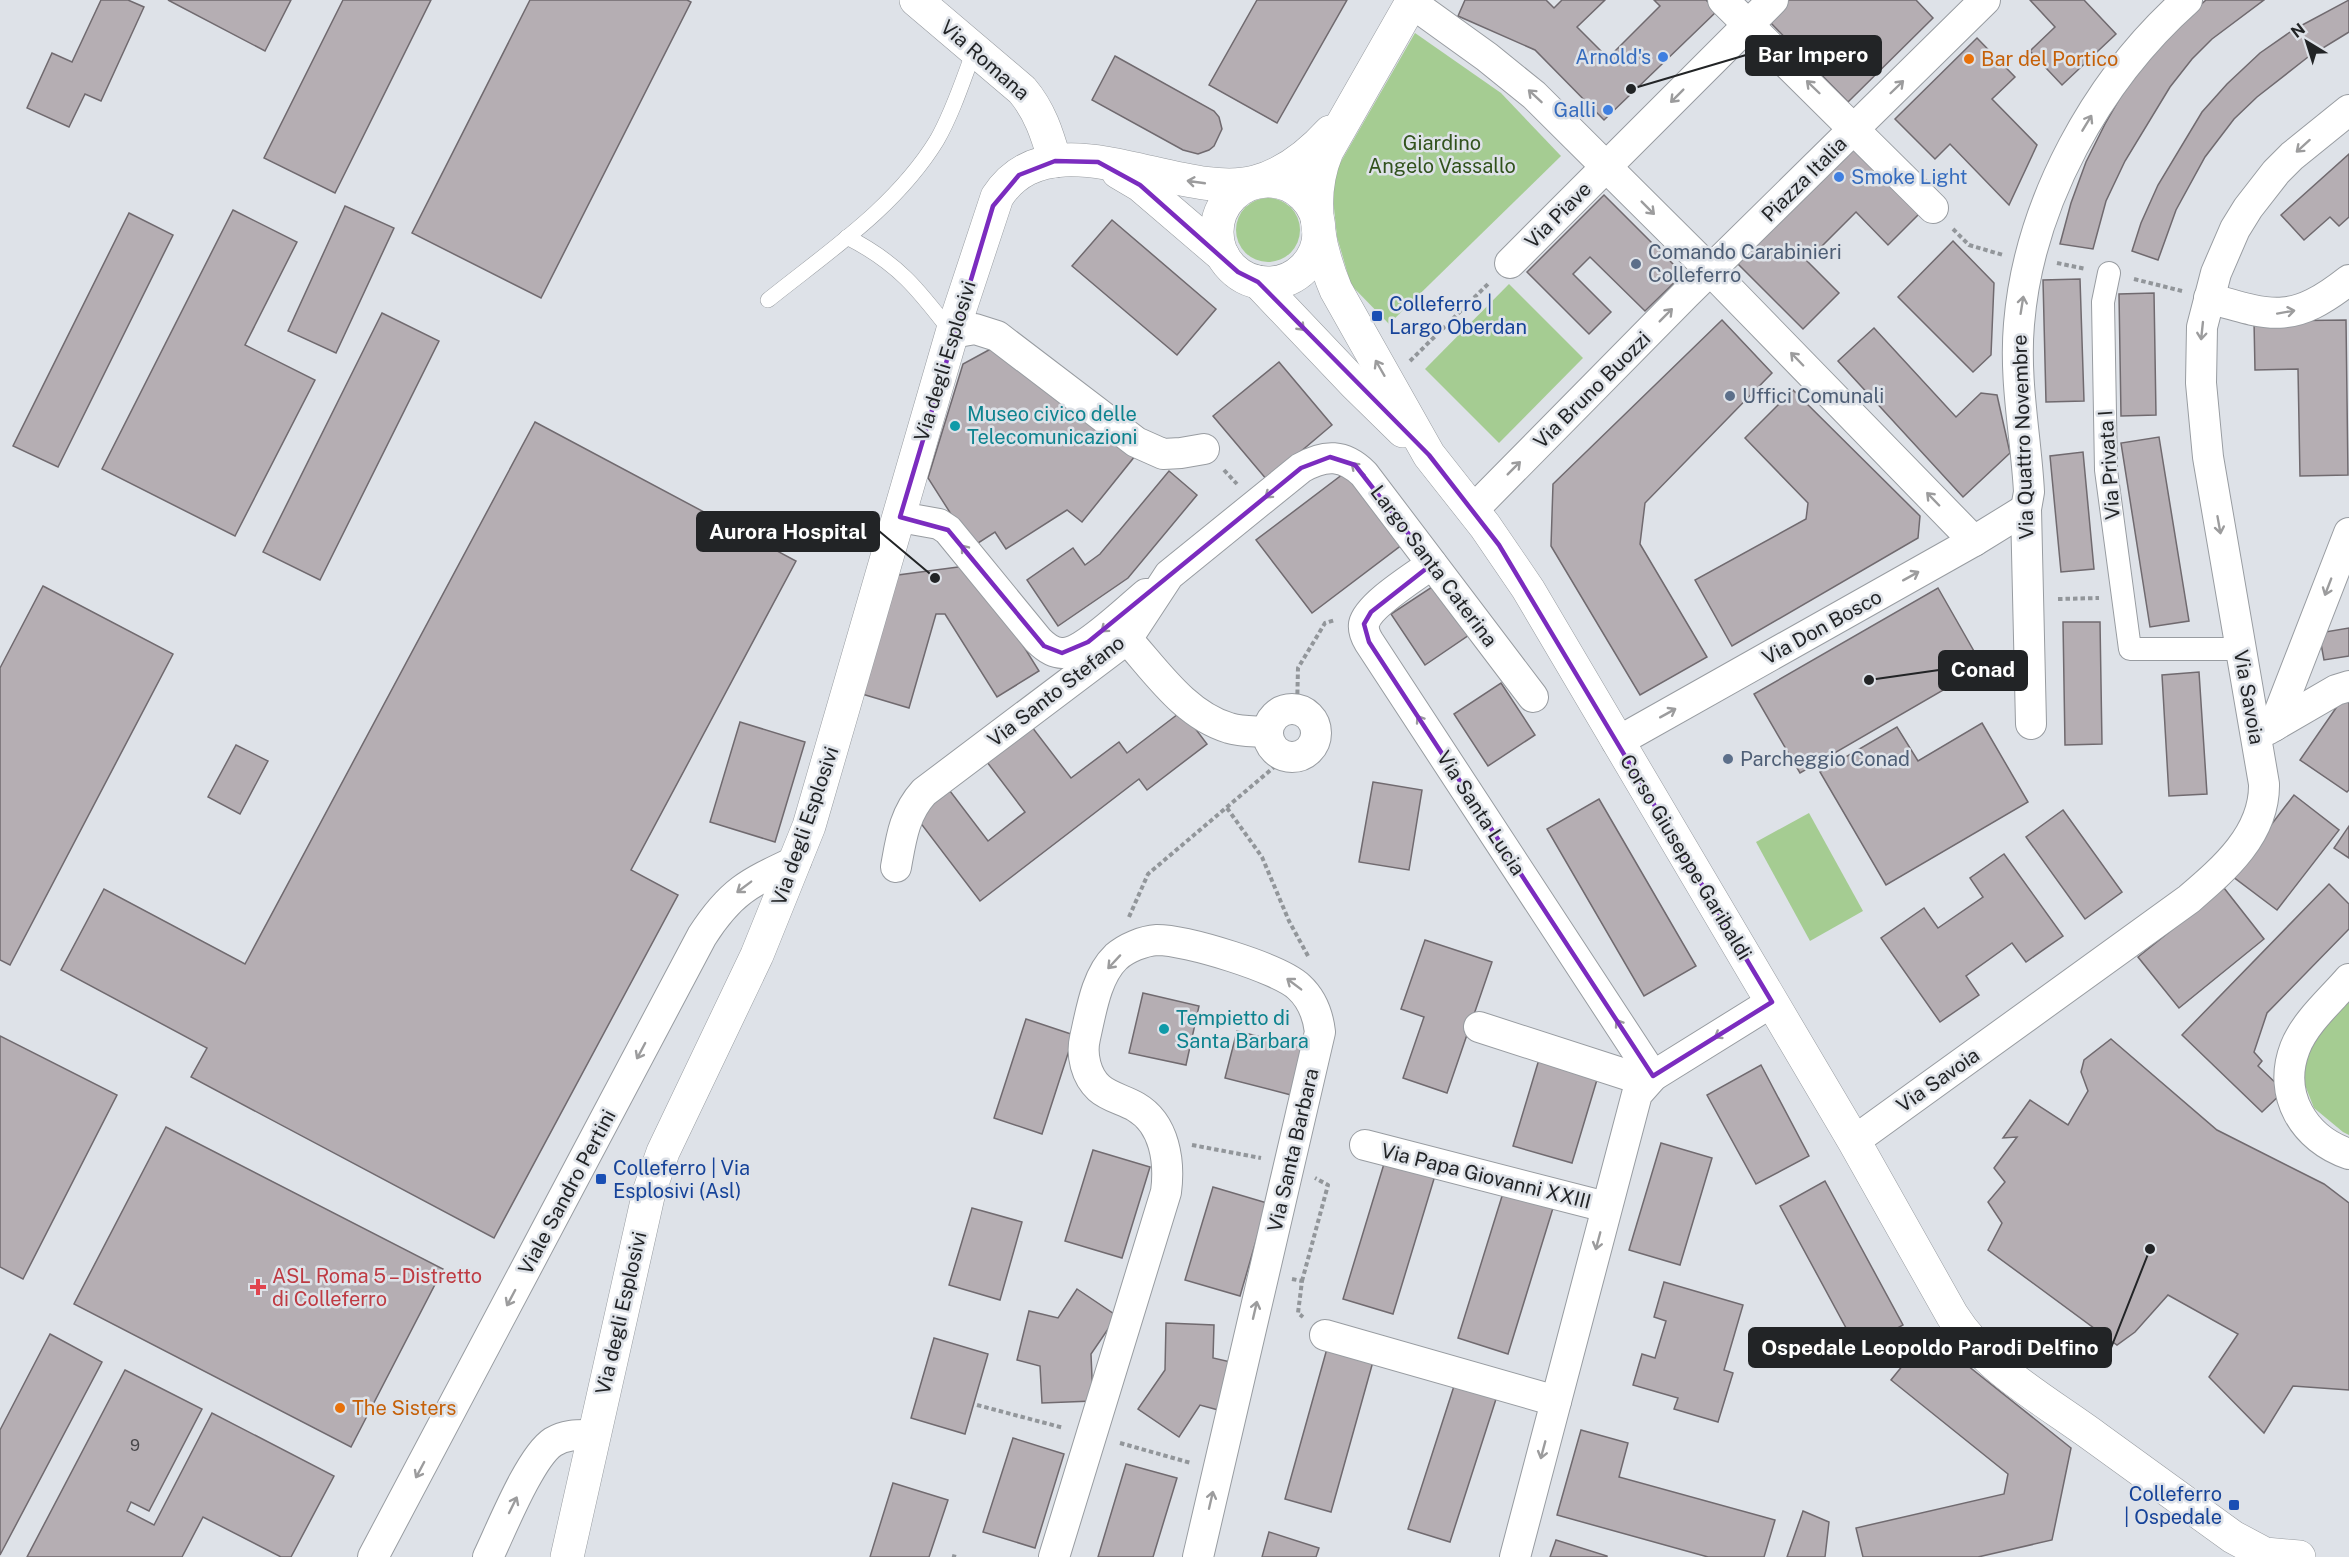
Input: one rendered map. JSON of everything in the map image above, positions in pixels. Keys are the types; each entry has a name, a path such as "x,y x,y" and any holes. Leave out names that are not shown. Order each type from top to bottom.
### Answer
{"main road":[{"name":"Via Romana","path":"916,0 974,51 1015,83 1035,106 1047,132 1055,161"},
{"name":"Corso Giuseppe Garibaldi","path":"1413,1 1327,151 1319,171 1317,189 1319,229 1326,268 1336,290 1429,455 1473,510 1528,590 1854,1141 1952,1315 1969,1339 1993,1362 2226,1543 2265,1554 2285,1556"},
{"name":"Corso Giuseppe Garibaldi","path":"1255,182 1290,166 1312,151 1360,96"},
{"name":"Via degli Esplosivi","path":"567,1557 639,1231 660,1162 740,992 796,861 815,807 952,333 997,197 1019,175 1055,161 1098,162 1198,182 1228,184 1255,182"},
{"name":"Via degli Esplosivi","path":"1098,162 1140,185 1223,256"},
{"path":"1258,282 1286,280 1302,270 1317,247 1319,229 1316,214 1309,201 1298,190 1285,183 1270,180 1255,182 1240,189 1229,199 1221,212 1217,226 1218,242 1223,256 1238,272 1258,282 1354,383 1429,455"}],"street":[{"name":"Piazza Italia","path":"1710,270 1855,128 1724,0"},
{"path":"1607,167 1773,0"},
{"name":"Via Quattro Novembre","path":"2031,724 2026,510 2029,492 2020,403 2018,352 2021,307 2031,258 2054,187 2097,106 2140,47 2187,0"},
{"path":"1413,1 1519,82 1710,270 1974,541"},
{"path":"1933,208 1855,128 1978,2"},
{"name":"Via Savoia","path":"1854,1141 2137,939 2189,899 2227,864 2248,836 2261,810 2264,784 2264,731 2240,649 2212,486 2202,405 2201,346 2209,298 2216,273 2235,229 2276,172 2309,141 2349,110"},
{"name":"Via Piave","path":"1510,263 1607,167"},
{"name":"Via Bruno Buozzi","path":"1473,510 1710,270"},
{"name":"Via Privata I","path":"2109,273 2103,302 2106,470 2130,649 2240,649"},
{"path":"2209,298 2258,313 2283,314 2296,311 2319,300 2349,280"},
{"path":"952,333 975,329 997,336 1120,431 1147,448 1163,454 1204,449"},
{"name":"Largo Santa Caterina","path":"1320,459 1339,458 1355,465 1533,697"},
{"name":"Via Santo Stefano","path":"896,867 904,826 912,808 924,792 1127,639 1169,575 1301,468 1320,459"},
{"name":"Via Don Bosco","path":"1617,742 2026,510"},
{"path":"900,517 939,524 948,530 1038,640 1044,646 1062,653 1088,642 1169,575"},
{"path":"2264,731 2349,532"},
{"name":"Via Santa Lucia","path":"1432,564 1376,607 1364,624 1365,633 1649,1079"},
{"path":"1127,639 1170,688 1201,714 1232,729 1267,732"},
{"path":"2264,731 2336,690 2349,686"},
{"path":"1290,708 1297,709 1305,712 1311,718 1316,734 1310,750 1303,755 1286,757 1272,748 1267,732 1268,725 1276,713 1290,708"},
{"name":"Viale Sandro Pertini","path":"373,1557 702,936 726,904 743,888 796,861"},
{"name":"Via Santa Barbara","path":"1054,1557 1166,1192 1168,1167 1161,1138 1152,1122 1136,1107 1099,1088 1088,1073 1084,1041 1101,978 1109,966 1116,957 1130,948 1156,940 1189,946 1273,970 1298,986 1315,1009 1320,1032 1198,1557"},
{"path":"2349,979 2300,1037 2291,1060 2290,1084 2296,1108 2308,1129 2327,1144 2349,1154"},
{"path":"1479,1027 1649,1079 1772,1002"},
{"name":"Via Papa Giovanni XXIII","path":"1515,1557 1634,1101 1649,1079"},
{"name":"Via Papa Giovanni XXIII","path":"1365,1145 1606,1207"},
{"path":"1325,1335 1556,1401"},
{"path":"488,1557 532,1467 546,1448 553,1442 570,1435 594,1435"}],"lane":[{"path":"768,300 886,204 917,169 945,124 974,51"},
{"path":"847,237 867,247 902,272 952,333"}],"path":[{"path":"1933,208 1969,245 1998,254 2109,273 2209,298"},
{"path":"1388,382 1510,263"},
{"path":"1204,449 1256,505"},
{"path":"2028,599 2123,598"},
{"path":"1297,709 1298,668 1325,623 1376,607"},
{"path":"1125,926 1148,874 1286,757"},
{"path":"1227,808 1262,857 1289,921 1311,961"},
{"path":"1161,1138 1290,1164 1328,1185 1302,1281 1298,1313 1325,1335"},
{"path":"1264,1272 1302,1281"},
{"path":"1151,1451 1218,1471"}],"highlighted area":[{"path":"1055,161 1098,162 1140,185 1238,272 1258,282 1429,455 1499,545 1772,1002 1653,1076 1369,642 1364,624 1371,612 1432,564 1355,465 1330,457 1301,468 1088,642 1062,653 1044,646 948,530 900,517 993,206 1019,175"}],"green space":[{"name":"Giardino Angelo Vassallo","path":"1415,33 1501,93 1561,156 1389,324 1351,285 1337,237 1332,189 1339,165"},
{"path":"1268,198 1286,204 1294,212 1300,230 1294,248 1286,256 1268,262 1250,256 1242,248 1236,230 1242,212 1250,204"},
{"path":"1509,284 1583,358 1499,443 1425,369"},
{"path":"1809,813 1863,911 1810,941 1756,842"},
{"path":"2349,995 2349,1135 2314,1108 2303,1080 2309,1044"}],"building":[{"path":"101,0 128,0 144,7 101,101 85,94 69,127 27,108 52,53 72,62"},
{"path":"168,0 291,0 265,51"},
{"path":"343,0 431,0 335,193 264,158"},
{"path":"530,0 687,0 691,2 541,298 412,233"},
{"path":"1257,0 1347,0 1277,123 1209,85"},
{"path":"1465,0 1546,0 1554,8 1562,0 1605,0 1577,27 1608,58 1660,6 1654,0 1706,0 1717,11 1604,120 1535,50 1458,16"},
{"path":"1786,0 1916,0 1933,18 1848,102 1767,19"},
{"path":"2030,0 2084,0 2116,34 2062,85 2030,51 2055,27"},
{"path":"2206,0 2264,0 2212,39 2192,59 2170,87 2125,161 2106,201 2093,249 2060,244 2071,203 2086,162 2128,84 2176,27"},
{"path":"2349,0 2349,32 2308,57 2257,97 2234,119 2205,157 2176,210 2158,260 2132,251 2141,223 2158,185 2202,112 2227,84 2260,53 2293,30"},
{"path":"1977,38 2015,77 1992,99 2037,145 2009,205 1950,144 1935,159 1895,119"},
{"path":"1115,56 1214,111 1219,117 1222,129 1214,146 1198,154 1183,150 1092,100"},
{"path":"1860,143 1924,209 1888,245 1856,212 1807,261 1839,293 1803,329 1737,263"},
{"path":"2349,154 2349,217 2339,226 2330,217 2304,240 2281,215"},
{"name":"Comando Carabinieri Colleferro","path":"1604,195 1683,274 1645,311 1590,257 1573,274 1611,312 1589,334 1527,272"},
{"path":"345,206 394,228 336,353 288,331"},
{"path":"233,210 297,242 245,345 315,380 235,536 102,469"},
{"path":"129,213 173,235 58,467 13,446"},
{"path":"1112,220 1216,309 1177,355 1072,266"},
{"path":"1953,241 1994,283 1991,355 1973,372 1898,297"},
{"path":"2080,279 2084,401 2046,402 2043,280"},
{"path":"2154,293 2156,415 2121,416 2119,294"},
{"path":"382,313 439,341 320,580 263,552"},
{"path":"1722,320 1772,373 1645,503 1640,544 1707,657 1640,695 1551,546 1553,484"},
{"path":"2346,320 2348,475 2300,476 2298,369 2255,370 2254,321"},
{"path":"1874,328 1956,417 1981,393 1997,395 2010,453 1963,497 1838,361"},
{"path":"998,345 1135,456 1082,522 1067,510 1006,549 995,532 972,547 928,478 963,364"},
{"path":"1279,362 1332,425 1267,480 1213,416"},
{"path":"1793,390 1920,516 1918,538 1732,646 1695,580 1806,519 1808,503 1745,438"},
{"path":"535,422 796,561 631,870 678,895 494,1238 191,1077 207,1048 61,970 104,889 245,964"},
{"path":"2159,437 2189,621 2150,627 2121,443"},
{"path":"2083,452 2094,569 2061,572 2050,456"},
{"path":"1169,471 1197,495 1128,578 1058,626 1027,580 1073,548 1085,565 1100,554"},
{"path":"1347,471 1403,544 1312,613 1256,540"},
{"path":"973,565 1039,671 997,697 945,614 936,614 909,708 862,694 898,575"},
{"path":"1435,585 1469,635 1425,665 1391,614"},
{"path":"43,586 173,654 10,965 0,960 0,668"},
{"path":"1938,588 1983,667 1800,773 1754,694"},
{"path":"2063,622 2100,622 2102,744 2065,745"},
{"path":"2349,628 2349,656 2324,660 2319,633"},
{"path":"2199,672 2207,794 2169,796 2162,675"},
{"path":"1501,683 1535,735 1488,766 1454,714"},
{"path":"2349,694 2349,790 2347,792 2300,760 2345,695"},
{"path":"1182,711 1207,744 1147,790 1139,779 980,901 916,817 950,791 988,841 1025,812 987,762 1032,727 1071,778 1119,742 1127,753"},
{"path":"740,722 805,742 775,842 710,822"},
{"path":"1982,723 2028,802 1886,885 1820,772 1897,727 1918,761"},
{"path":"236,745 268,761 240,814 208,797"},
{"path":"1373,782 1422,790 1409,870 1359,862"},
{"path":"2294,795 2339,830 2277,910 2232,876"},
{"path":"1599,799 1696,966 1644,996 1547,829"},
{"path":"2063,810 2122,892 2085,919 2026,837"},
{"path":"2349,826 2349,858 2334,848"},
{"path":"2004,854 2063,936 2026,962 2012,943 1966,976 1979,995 1940,1022 1881,938 1924,908 1938,928 1983,897 1970,878"},
{"path":"2329,884 2349,904 2349,929 2267,1013 2254,1052 2262,1061 2258,1066 2284,1091 2262,1112 2182,1035"},
{"path":"2224,888 2264,939 2179,1008 2138,957"},
{"path":"1425,940 1492,962 1447,1093 1403,1078 1424,1017 1401,1009"},
{"name":"Tempietto di Santa Barbara","path":"1143,993 1199,1006 1186,1065 1129,1053"},
{"path":"1026,1019 1074,1035 1042,1134 994,1118"},
{"path":"1237,1031 1308,1049 1295,1096 1225,1078"},
{"path":"0,1036 117,1095 23,1279 0,1267"},
{"path":"2111,1039 2217,1130 2324,1184 2349,1203 2349,1390 2293,1386 2264,1433 2209,1377 2238,1334 2168,1295 2135,1332 2117,1345 1988,1250 2002,1223 1988,1202 2005,1182 1994,1168 2017,1137 2003,1138 2030,1100 2068,1125 2088,1091 2081,1072 2084,1060"},
{"path":"1540,1056 1599,1073 1572,1163 1513,1146"},
{"path":"1761,1065 1809,1156 1756,1184 1707,1095"},
{"name":"ASL Roma 5 – Distretto di Colleferro","path":"166,1127 443,1269 351,1447 74,1304"},
{"path":"1661,1143 1712,1158 1680,1265 1629,1250"},
{"path":"1093,1150 1150,1167 1122,1258 1065,1241"},
{"path":"1387,1154 1437,1169 1393,1314 1343,1299"},
{"path":"1825,1181 1903,1325 1858,1350 1780,1206"},
{"path":"1213,1187 1267,1203 1240,1296 1185,1280"},
{"path":"1503,1193 1553,1208 1508,1354 1458,1338"},
{"path":"972,1208 1022,1222 1000,1300 949,1285"},
{"path":"1664,1282 1743,1305 1724,1370 1733,1373 1718,1422 1674,1409 1678,1398 1633,1385 1642,1354 1655,1358 1666,1321 1654,1317"},
{"path":"1077,1289 1117,1316 1091,1354 1093,1401 1042,1403 1040,1366 1017,1360 1029,1311 1058,1318"},
{"path":"1166,1323 1214,1325 1213,1358 1235,1363 1222,1411 1200,1405 1179,1437 1138,1409 1165,1370"},
{"path":"50,1334 102,1362 0,1555 0,1430"},
{"path":"1928,1334 2071,1448 2052,1540 1978,1557 1863,1557 1856,1528 2004,1494 2008,1474 1891,1380"},
{"path":"934,1338 988,1354 965,1434 911,1418"},
{"path":"1328,1345 1374,1358 1331,1512 1285,1499"},
{"path":"125,1370 202,1409 149,1511 131,1502 127,1511 154,1525 212,1413 334,1476 291,1557 281,1557 203,1517 182,1557 27,1557"},
{"path":"1455,1383 1497,1396 1450,1542 1408,1529"},
{"path":"1581,1430 1628,1443 1619,1477 1775,1520 1764,1557 1708,1557 1557,1515"},
{"path":"1013,1438 1064,1454 1035,1548 983,1532"},
{"path":"1126,1464 1177,1478 1153,1557 1098,1557"},
{"path":"893,1483 948,1500 929,1557 870,1557"},
{"path":"1803,1511 1829,1522 1825,1557 1787,1557"},
{"path":"1269,1532 1319,1548 1316,1557 1262,1557"},
{"path":"1556,1540 1607,1556 1607,1557 1550,1557"}],"place":[{"name":"Arnold's","path":"1663,57"},
{"name":"Bar del Portico","path":"1969,59"},
{"name":"Bar Impero","path":"1631,89"},
{"name":"Galli","path":"1608,110"},
{"name":"Smoke Light","path":"1839,177"},
{"name":"Comando Carabinieri Colleferro","path":"1636,264"},
{"name":"Colleferro | Largo Oberdan","path":"1377,316"},
{"name":"Uffici Comunali","path":"1730,396"},
{"name":"Museo civico delle Telecomunicazioni","path":"955,426"},
{"name":"Aurora Hospital","path":"935,578"},
{"name":"Conad","path":"1869,680"},
{"name":"Parcheggio Conad","path":"1728,759"},
{"name":"Tempietto di Santa Barbara","path":"1164,1029"},
{"name":"Colleferro | Via Esplosivi (Asl)","path":"601,1179"},
{"name":"Ospedale Leopoldo Parodi Delfino","path":"2150,1249"},
{"name":"ASL Roma 5 – Distretto di Colleferro","path":"258,1287"},
{"name":"The Sisters","path":"340,1408"},
{"name":"Colleferro | Ospedale","path":"2234,1505"}]}
